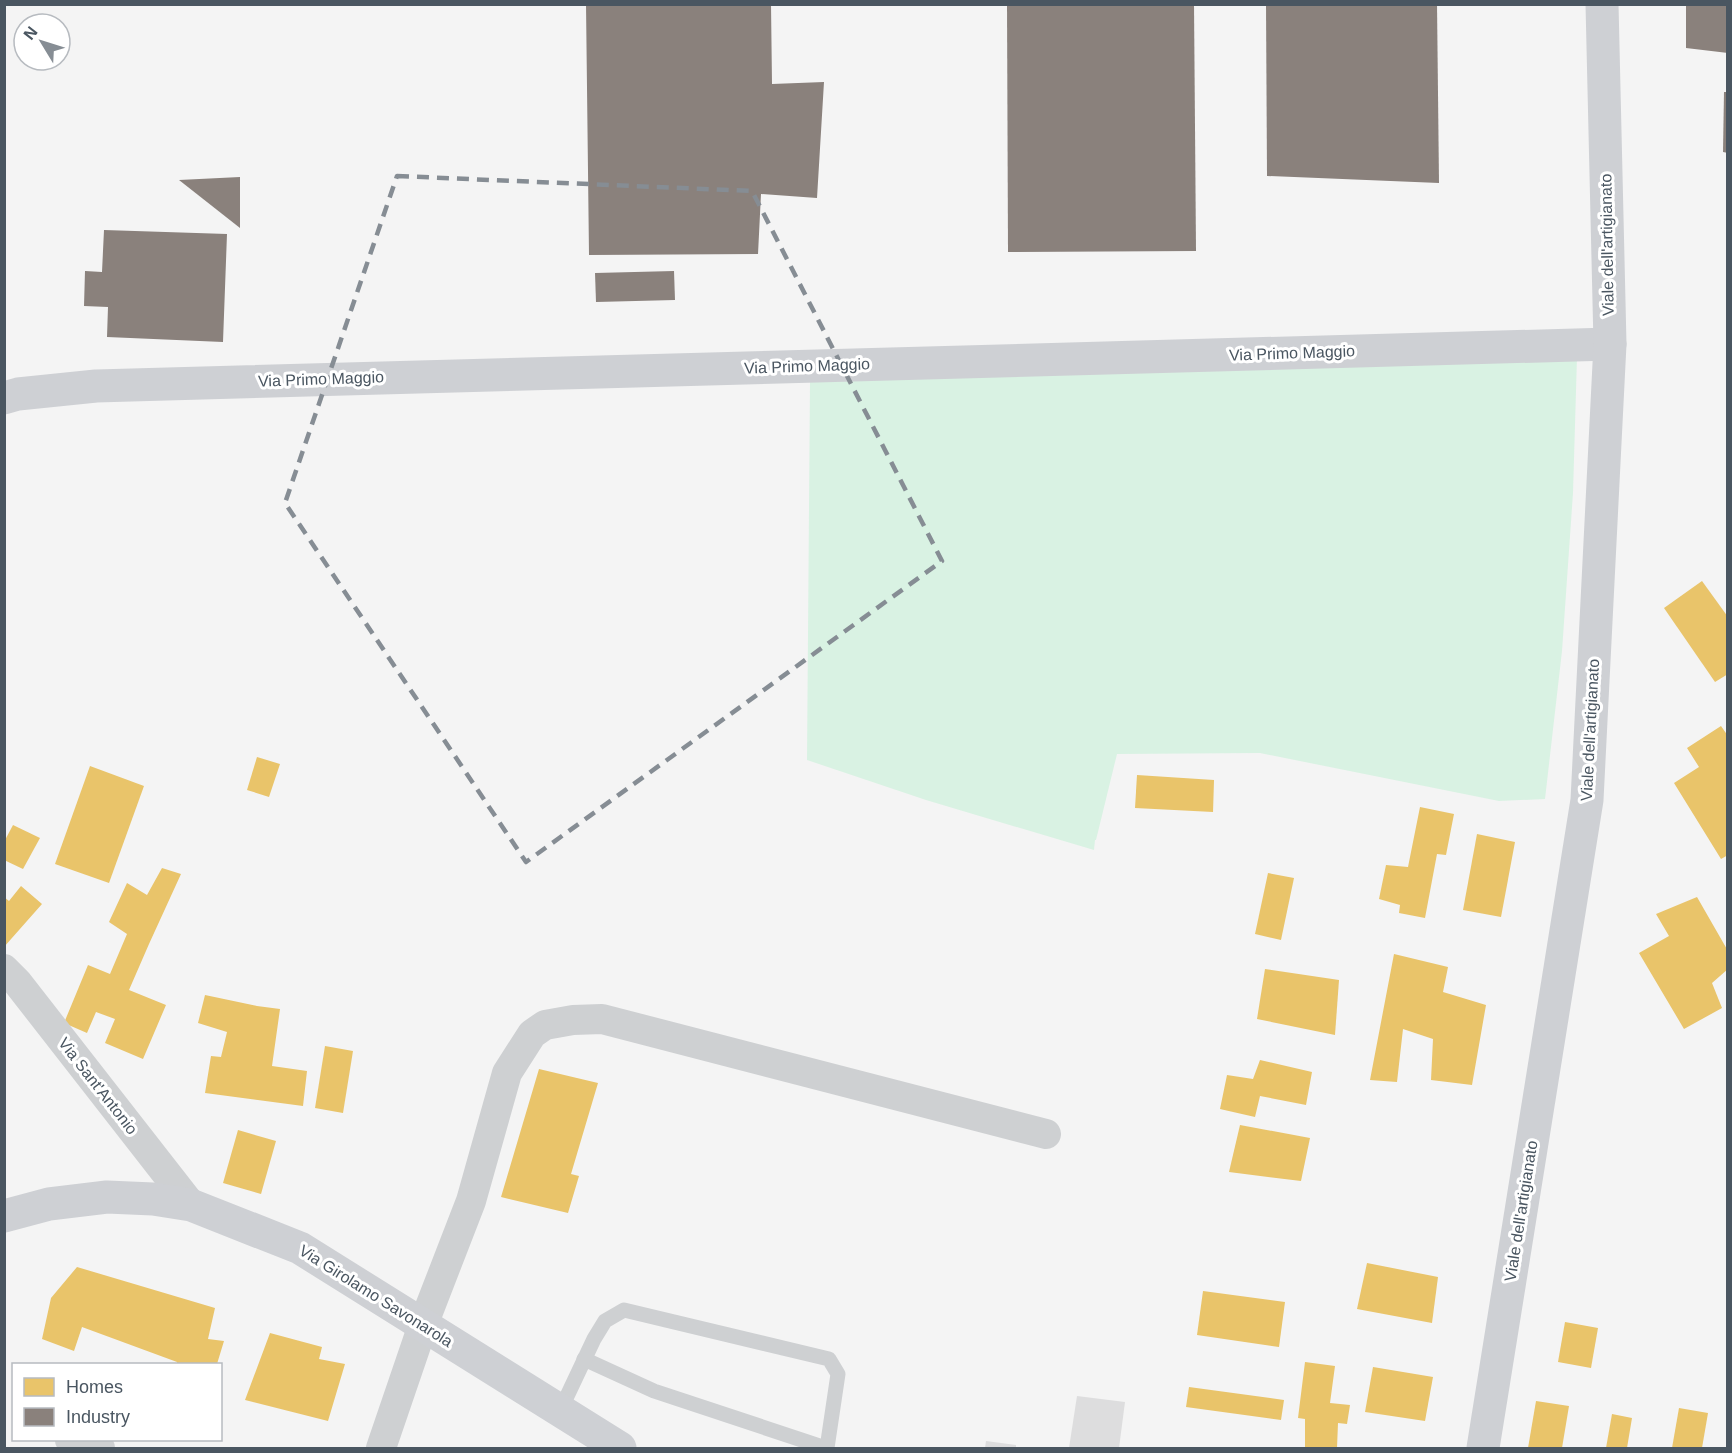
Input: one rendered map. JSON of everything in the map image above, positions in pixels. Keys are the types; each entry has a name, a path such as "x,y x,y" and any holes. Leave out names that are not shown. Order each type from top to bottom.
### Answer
{"street":[{"name":"Viale dell'artigianato","path":"1483,1449 1587,800 1610,344 1602,4"},
{"name":"Via Primo Maggio","path":"4,398 18,394 96,386 1610,344"},
{"name":"Via Sant'Antonio","path":"4,969 17,982 191,1205"},
{"path":"381,1449 423,1325 471,1201 507,1073 532,1034 545,1025 573,1020 602,1019 1046,1134"},
{"name":"Via Girolamo Savonarola","path":"4,1216 49,1204 107,1197 153,1199 191,1205 300,1248 620,1449"},
{"path":"73,1441 100,1449"}],"lane":[{"path":"560,1411 584,1359 594,1339 605,1321 624,1310 829,1359 838,1374 826,1449 654,1390 584,1359"}],"highlighted area":[{"path":"397,176 752,191 942,561 526,862 285,503"}],"green space":[{"path":"1577,357 1573,493 1562,651 1545,799 1499,801 1260,753 1117,754 1094,850 926,800 807,760 810,382"}],"building: Homes":[{"path":"1702,581 1728,617 1728,674 1715,682 1664,608"},
{"path":"1721,726 1728,736 1728,855 1721,859 1674,783 1699,767 1687,748"},
{"path":"257,757 280,764 269,797 247,790"},
{"path":"90,766 144,786 109,883 55,864"},
{"path":"1137,775 1214,780 1213,812 1135,808"},
{"path":"1420,807 1454,814 1446,855 1437,854 1425,918 1399,913 1400,905 1379,899 1386,865 1408,867"},
{"path":"13,825 40,838 23,869 4,860 4,842"},
{"path":"1477,834 1515,842 1501,917 1463,910"},
{"path":"162,868 181,874 129,990 166,1005 143,1059 105,1043 115,1019 96,1012 87,1033 64,1023 88,965 110,974 127,934 109,922 127,883 147,895"},
{"path":"1268,873 1294,878 1281,940 1255,934"},
{"path":"21,886 42,904 4,947 4,897 9,901"},
{"path":"1697,897 1728,951 1728,969 1712,983 1722,1008 1684,1029 1639,953 1669,936 1656,914"},
{"path":"1394,954 1448,967 1443,992 1486,1005 1472,1085 1431,1080 1433,1039 1403,1029 1397,1082 1370,1080"},
{"path":"1265,969 1339,980 1335,1035 1257,1019"},
{"path":"205,995 280,1009 272,1066 307,1071 303,1106 205,1093 211,1056 221,1057 227,1032 198,1023"},
{"path":"325,1046 353,1051 343,1113 315,1108"},
{"path":"1260,1060 1312,1072 1306,1105 1260,1096 1255,1117 1220,1109 1227,1075 1253,1079"},
{"path":"539,1069 598,1083 571,1174 579,1176 568,1213 501,1197"},
{"path":"1240,1125 1310,1138 1301,1181 1229,1172"},
{"path":"238,1130 276,1141 261,1194 223,1183"},
{"path":"1367,1263 1438,1277 1432,1323 1357,1309"},
{"path":"77,1267 215,1308 208,1339 224,1341 217,1363 177,1363 82,1327 74,1351 42,1339 51,1298"},
{"path":"1203,1291 1285,1302 1279,1347 1197,1335"},
{"path":"1565,1322 1598,1328 1591,1368 1558,1362"},
{"path":"270,1333 322,1347 319,1359 345,1364 328,1421 245,1400"},
{"path":"1305,1362 1335,1366 1330,1403 1350,1405 1347,1424 1338,1423 1337,1448 1305,1448 1305,1419 1298,1418"},
{"path":"1373,1367 1433,1377 1425,1421 1365,1412"},
{"path":"1189,1387 1284,1400 1281,1420 1186,1407"},
{"path":"1536,1401 1569,1406 1562,1448 1528,1448"},
{"path":"1679,1408 1708,1413 1702,1448 1672,1448"},
{"path":"1612,1414 1632,1418 1627,1448 1606,1448"}],"building: Industry":[{"path":"586,4 771,4 772,84 824,82 817,198 761,194 758,254 589,255"},
{"path":"1007,4 1194,4 1196,251 1008,252"},
{"path":"1266,4 1437,4 1439,183 1267,176"},
{"path":"1686,5 1728,5 1728,53 1686,48"},
{"path":"1724,92 1728,92 1728,153 1723,152"},
{"path":"240,177 240,228 179,180"},
{"path":"104,230 227,234 223,342 107,337 108,307 84,306 85,271 102,272"},
{"path":"674,271 675,300 596,302 595,273"}],"building: Other":[{"path":"1077,1396 1125,1402 1119,1448 1069,1448"},
{"path":"986,1441 1016,1445 1016,1448 985,1448"}]}
